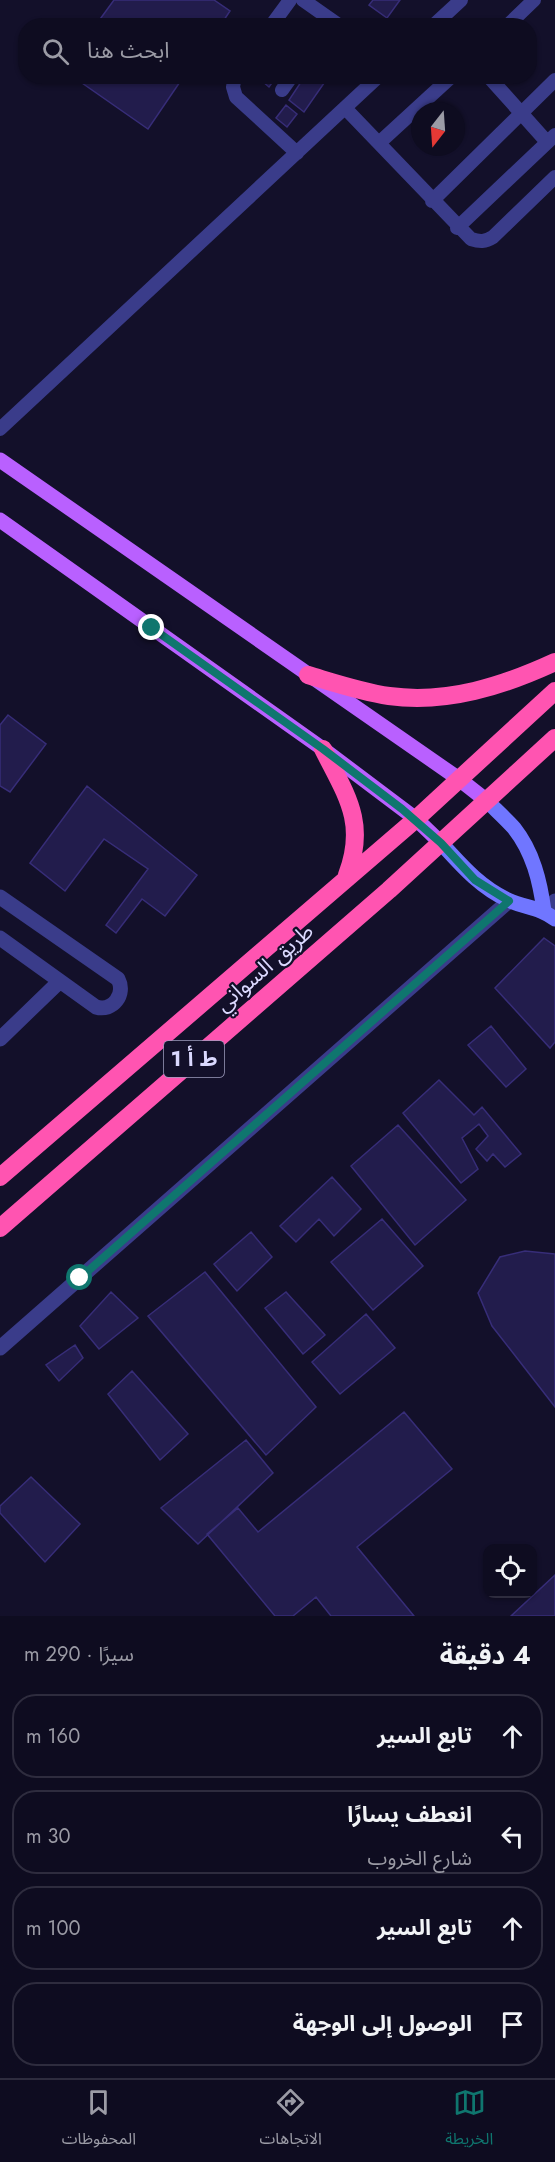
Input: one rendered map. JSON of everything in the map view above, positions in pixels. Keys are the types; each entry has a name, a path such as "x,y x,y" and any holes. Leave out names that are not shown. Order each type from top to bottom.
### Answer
{"highway":[{"path":"308,675 390,696 438,698 485,690 530,674 555,662"},
{"name":"طريق السواني","path":"0,1177 416,819 555,691"},
{"name":"طريق السواني","path":"0,1228 441,843 555,738"},
{"path":"323,749 354,814 356,836 354,857 346,877"}],"main road":[{"path":"0,460 488,801 514,829 526,847 551,910"},
{"path":"0,520 323,749 416,819 475,880 509,901 551,910"}],"street":[{"path":"0,897 118,979 121,990 112,1006 101,1009 59,982 0,938"},
{"path":"0,1348 509,901"},
{"path":"0,1040 59,982"}],"lane":[{"path":"278,18 290,0"},
{"path":"303,0 326,18"},
{"path":"442,18 461,0"},
{"path":"515,18 534,0"},
{"path":"432,201 555,80"},
{"path":"234,84 236,97 297,153"},
{"path":"282,90 286,84"},
{"path":"0,429 370,84"},
{"path":"379,144 443,84"},
{"path":"457,228 551,138 521,114 495,84"},
{"path":"345,108 457,228 478,242 493,237 555,177"}],"building":[{"path":"114,0 214,0 230,11 225,18 101,18"},
{"path":"373,0 400,0 387,18 369,5"},
{"path":"83,84 179,84 148,129"},
{"path":"300,84 323,84 304,112 289,100"},
{"path":"286,105 297,114 287,127 276,118"},
{"path":"8,715 46,744 10,792 0,786 0,725"},
{"path":"87,786 197,875 165,916 142,899 116,933 106,925 148,869 104,839 65,891 30,863"},
{"path":"544,938 555,946 555,1042 550,1048 495,988"},
{"path":"491,1026 526,1069 506,1087 468,1045"},
{"path":"439,1080 474,1115 482,1107 521,1154 505,1167 493,1154 487,1161 476,1149 488,1136 479,1124 462,1138 478,1169 461,1183 403,1113"},
{"path":"398,1125 466,1200 415,1245 351,1166"},
{"path":"332,1177 361,1209 334,1236 319,1219 296,1242 280,1226"},
{"path":"382,1219 423,1266 373,1310 331,1262"},
{"path":"251,1232 272,1257 237,1291 214,1264"},
{"path":"525,1251 555,1254 555,1407 492,1326 478,1293 500,1257"},
{"path":"205,1272 316,1407 266,1455 148,1316"},
{"path":"111,1292 138,1318 99,1349 80,1326"},
{"path":"286,1292 325,1335 303,1354 265,1308"},
{"path":"366,1314 395,1348 340,1394 312,1362"},
{"path":"75,1345 83,1358 59,1381 46,1365"},
{"path":"132,1371 188,1434 160,1460 108,1394"},
{"path":"404,1412 452,1469 357,1547 414,1616 331,1616 316,1597 293,1616 275,1616 207,1534 238,1508 258,1532"},
{"path":"246,1440 273,1473 198,1544 161,1508"},
{"path":"31,1477 80,1524 45,1562 0,1513 0,1506"},
{"path":"555,1575 555,1616 511,1616 530,1598 537,1598 537,1592"}],"route":[{"path":"80,1278 509,901 475,880 416,819 323,749 152,628"}]}
